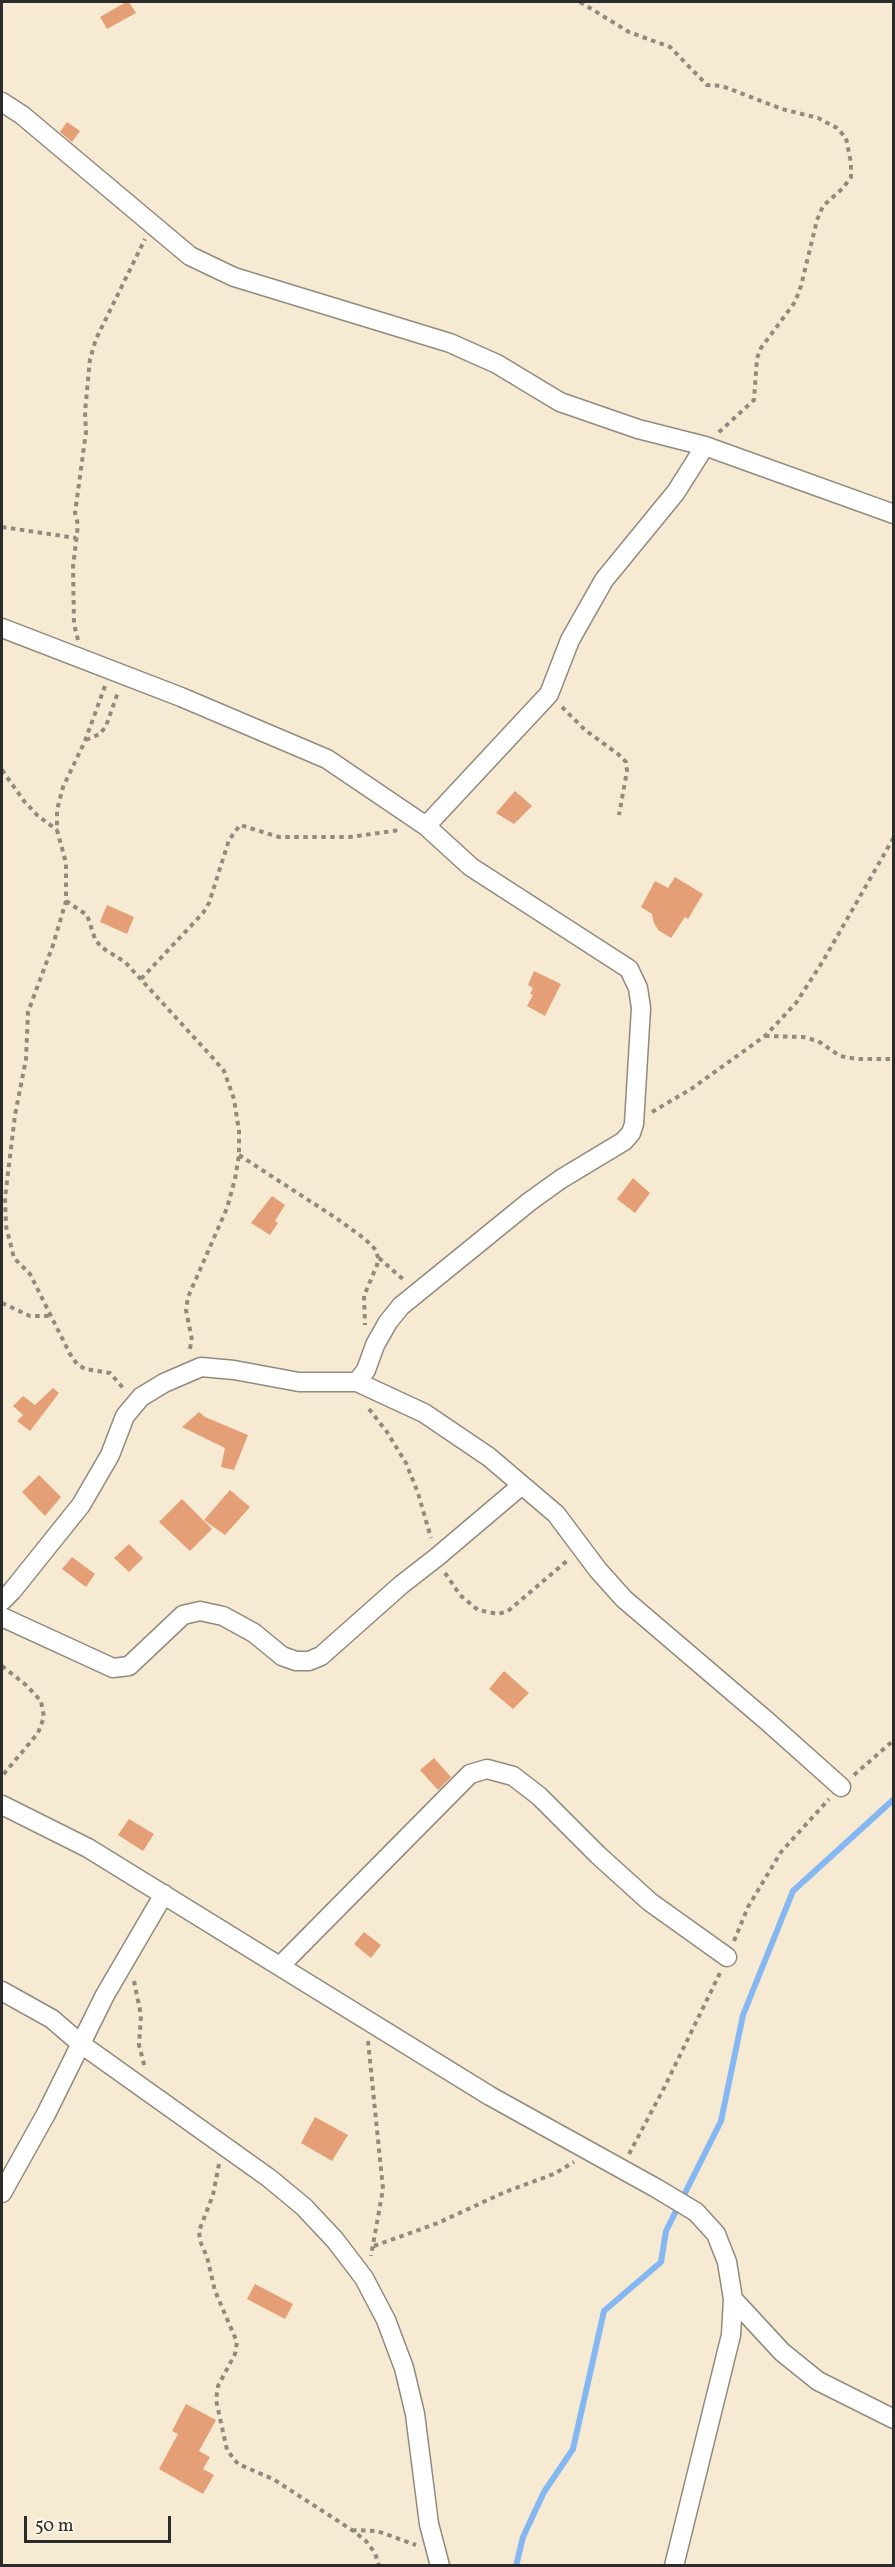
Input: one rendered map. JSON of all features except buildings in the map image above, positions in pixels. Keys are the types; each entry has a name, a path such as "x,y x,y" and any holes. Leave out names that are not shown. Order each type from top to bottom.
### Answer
{"street":[{"path":"2,102 22,115 190,256 234,277 450,343 497,364 560,402 638,429 705,446 894,514"},
{"path":"426,826 549,693 570,640 604,580 676,492 705,446"},
{"path":"2,628 89,660 327,759 426,826 471,867 629,969 638,988 641,1008 634,1124 631,1133 624,1141 561,1179 529,1202 401,1305 375,1345 366,1370 352,1382"},
{"path":"2,1601 81,1505 110,1455 125,1416 141,1397 185,1373 201,1367 213,1366 299,1382 352,1382 424,1413 456,1432 522,1485 556,1514 598,1570 624,1599 841,1787"},
{"path":"2,1617 113,1668 129,1666 183,1615 200,1611 223,1616 254,1633 282,1656 296,1661 309,1661 321,1656 401,1585 438,1557 522,1485"},
{"path":"279,1966 470,1774 487,1769 513,1776 539,1796 598,1855 651,1902 727,1957"},
{"path":"2,1805 88,1848 490,2096 622,2168 696,2212 716,2234 727,2262 733,2300 730,2335 674,2565"},
{"path":"2,2193 46,2114 128,1954 164,1894"},
{"path":"2,1991 52,2019 81,2044 153,2097 269,2178 304,2207 335,2240 364,2278 386,2320 404,2368 415,2414 429,2524 438,2559"},
{"path":"733,2300 782,2352 818,2381 894,2419"}],"path":[{"path":"580,2 629,32 670,47 707,85 722,86 782,109 818,118 837,128 846,138 852,163 851,177 843,188 823,206 817,220 795,302 761,348 757,358 754,400 705,446"},
{"path":"89,660 79,641 74,624 73,567 78,525 75,513 86,432 85,412 90,359 96,339 150,229 151,222"},
{"path":"2,527 76,538"},
{"path":"85,741 92,739 106,726 116,672"},
{"path":"116,672 63,787 57,810 57,830 66,863 66,901 53,945 28,1012 26,1059 15,1115 5,1198 6,1226 15,1258 30,1274 70,1354 77,1364 85,1369 110,1372 122,1387 141,1397"},
{"path":"549,693 585,730 626,762 627,771 619,815"},
{"path":"2,770 24,801 37,815 57,830"},
{"path":"141,979 203,913 209,903 229,840 240,825 279,837 323,838 350,837 426,826"},
{"path":"634,1124 691,1089 765,1036 796,1003 823,961 894,837"},
{"path":"66,901 87,915 95,939 101,947 125,962 224,1071 234,1099 239,1131 239,1155 227,1209 188,1297 186,1310 192,1340 185,1373"},
{"path":"765,1036 803,1037 818,1041 840,1056 857,1059 894,1059"},
{"path":"239,1155 365,1239 376,1250 378,1258 367,1285 362,1309 365,1326 375,1345"},
{"path":"378,1258 418,1290"},
{"path":"2,1303 30,1316 52,1316"},
{"path":"352,1382 387,1432 405,1463 418,1493 446,1577 460,1595 478,1610 488,1614 508,1611 582,1548"},
{"path":"2,1666 26,1685 41,1701 44,1717 38,1733 2,1776"},
{"path":"622,2168 664,2088 727,1957 748,1907 781,1852 841,1787 894,1740"},
{"path":"128,1954 141,2015 141,2055 153,2097"},
{"path":"364,2278 374,2246 383,2189 367,2022"},
{"path":"222,2146 213,2195 199,2231 215,2291 237,2342 235,2354 218,2386 216,2400 227,2450 238,2464 273,2479 352,2530 366,2541 375,2553 379,2565"},
{"path":"374,2246 438,2223 505,2192 554,2174 589,2150"},
{"path":"352,2530 392,2535 438,2559"}],"waterway":[{"path":"516,2566 523,2537 544,2492 573,2449 604,2311 661,2262 666,2231 721,2121 743,2015 793,1891 894,1799"}]}
